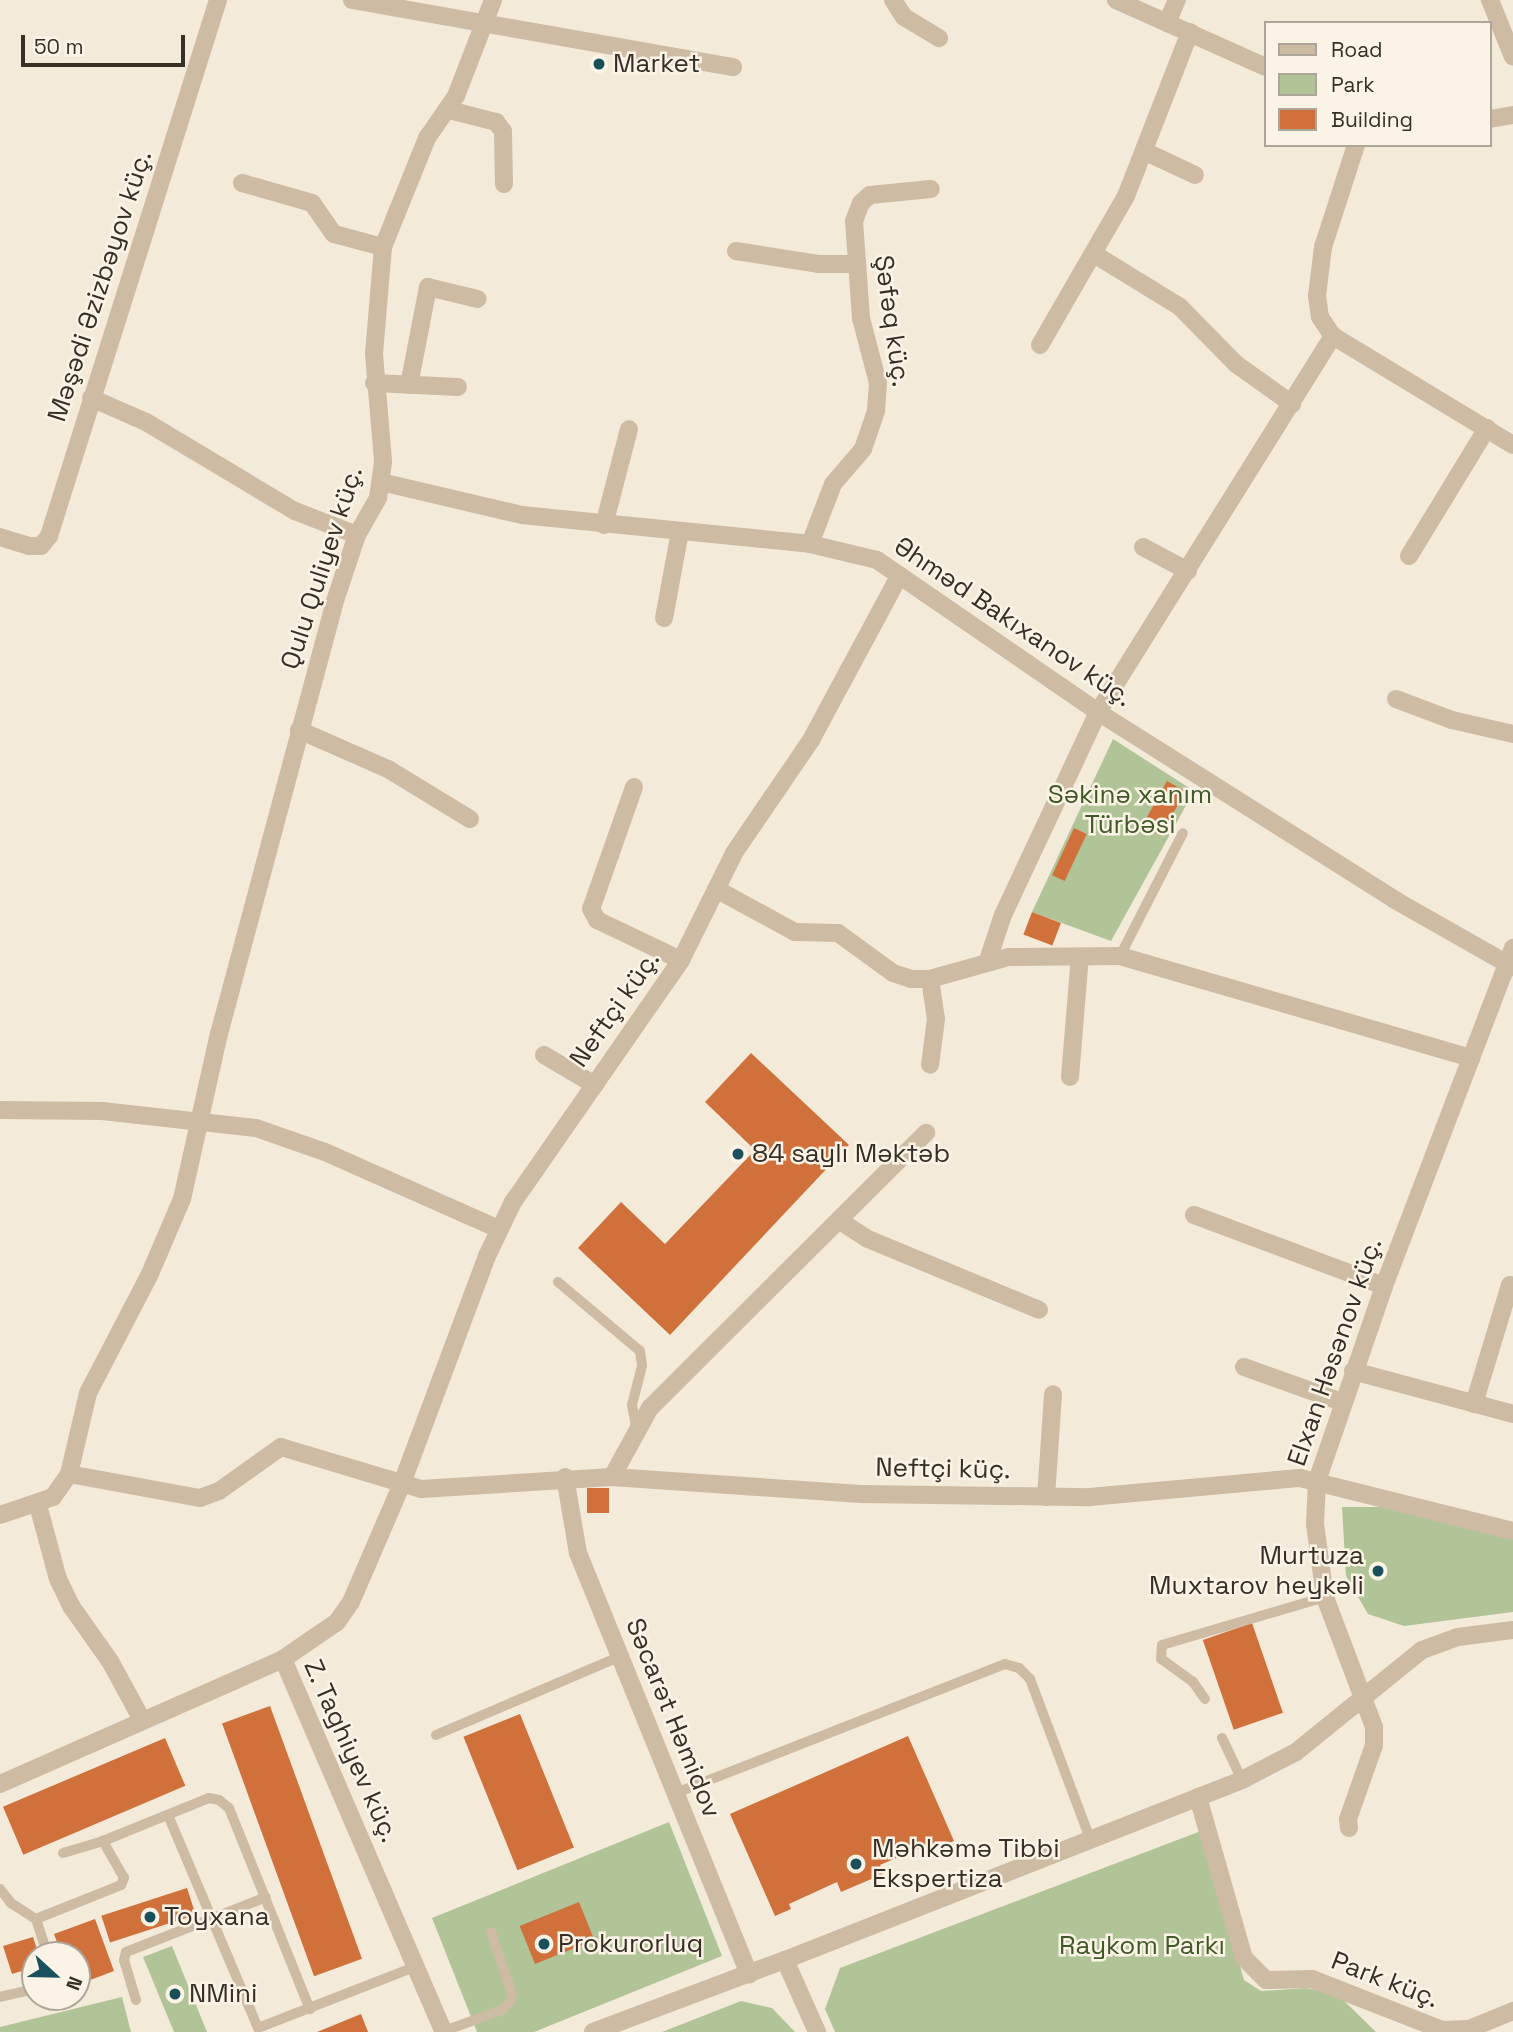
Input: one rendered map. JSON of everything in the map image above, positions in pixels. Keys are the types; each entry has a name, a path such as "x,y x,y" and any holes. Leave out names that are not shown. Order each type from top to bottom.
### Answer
{"street":[{"name":"Məşədi Əzizbəyov küç.","path":"0,537 29,546 41,546 49,537 218,0"},
{"path":"352,0 733,67"},
{"name":"Qulu Quliyev küç.","path":"69,1475 88,1393 178,1210 299,730 357,535 370,517 381,482 383,454 374,383 383,247 426,138 449,110 493,0"},
{"path":"893,0 904,17 939,38"},
{"path":"1116,0 1264,66"},
{"path":"1167,23 1177,0"},
{"path":"1490,0 1513,57"},
{"path":"1040,345 1094,254 1146,152 1190,32"},
{"path":"449,110 496,122 503,131 504,184"},
{"path":"1492,119 1513,115"},
{"path":"1355,147 1318,275 1320,317 1333,336 1513,445"},
{"path":"1146,152 1195,174"},
{"path":"242,183 312,204 334,234 383,247"},
{"name":"Şəfəq küç.","path":"810,544 833,484 863,449 876,411 878,383 863,330 853,221 861,203 870,195 931,189"},
{"path":"736,251 818,264 857,264"},
{"path":"1094,254 1180,307 1236,364 1292,404"},
{"path":"409,384 428,287 478,299"},
{"path":"988,960 1003,915 1098,712 1333,336"},
{"path":"374,383 458,387"},
{"path":"91,398 146,422 295,511 357,535"},
{"path":"1409,556 1487,428"},
{"path":"604,525 629,429"},
{"name":"Əhməd Bakıxanov küç.","path":"381,482 522,515 810,544 877,560 1098,712 1395,900 1511,960"},
{"path":"664,618 680,532"},
{"path":"1143,547 1188,571"},
{"name":"Neftçi küç.","path":"283,1659 337,1622 351,1602 401,1486 499,1229 681,960 734,853 810,740 901,575"},
{"path":"1396,699 1452,720 1513,734"},
{"path":"299,730 388,769 470,819"},
{"path":"634,787 591,909 597,920 681,960"},
{"path":"716,889 795,932 838,933 893,973 930,979 988,960 1120,956 1471,1058"},
{"path":"1070,1077 1080,956"},
{"name":"Elxan Həsənov küç.","path":"1349,1828 1348,1819 1374,1745 1364,1695 1325,1597 1315,1524 1317,1481 1384,1286 1511,960"},
{"path":"930,979 936,1019 930,1065"},
{"path":"544,1055 595,1085"},
{"path":"0,1110 102,1111 198,1123 232,1124 292,1139 499,1229"},
{"path":"612,1477 636,1426 748,1307 840,1221 926,1133"},
{"path":"1194,1215 1384,1286"},
{"path":"840,1221 868,1239 1039,1310"},
{"path":"1474,1404 1512,1281"},
{"path":"1244,1367 1342,1402"},
{"path":"1353,1371 1513,1414"},
{"path":"1046,1497 1053,1394"},
{"path":"0,1515 38,1505 53,1497 69,1475 200,1498 219,1491 281,1447 299,1448 401,1486"},
{"name":"Neftçi küç.","path":"401,1486 444,1489 565,1477 612,1477 864,1494 1046,1497 1130,1496 1275,1480 1317,1481 1513,1531"},
{"name":"Səcarət Həmidov","path":"565,1477 572,1531 619,1657 749,1975"},
{"path":"38,1505 58,1579 71,1606 110,1661 142,1720"},
{"path":"593,2032 749,1975 1242,1780 1296,1752 1422,1650 1458,1637 1513,1630"},
{"name":"Z. Taghiyev küç.","path":"0,1784 283,1659 444,2032"},
{"name":"Park küç.","path":"1198,1797 1244,1958 1254,1971 1266,1980 1312,1979 1442,2030 1470,2031 1513,2011"},
{"path":"785,1960 817,2032"}],"lane":[{"path":"1120,956 1183,833"},
{"path":"558,1282 640,1350 642,1366 632,1405 636,1426"},
{"path":"1205,1699 1193,1682 1161,1659 1162,1645 1325,1597"},
{"path":"436,1735 619,1657"},
{"path":"676,1793 1005,1664 1019,1668 1030,1679 1090,1839"},
{"path":"1222,1738 1242,1780"},
{"path":"63,1853 103,1841 209,1798 229,1808 310,2009"},
{"path":"168,1815 209,1919 258,2028 417,1966"},
{"path":"36,1919 121,1885 124,1878 103,1841"},
{"path":"0,1889 11,1903 36,1919 43,1941"},
{"path":"136,2000 124,1959 126,1952 266,1897"},
{"path":"444,2032 502,2010 510,2002 512,1994 491,1933"},
{"path":"0,1997 21,1992"}],"green space":[{"name":"Səkinə xanım Türbəsi","path":"1113,739 1194,791 1111,941 1032,912"},
{"path":"1342,1507 1393,1507 1513,1539 1513,1612 1404,1626 1368,1614 1346,1576"},
{"path":"669,1822 722,1956 534,2032 477,2032 432,1918"},
{"name":"Raykom Parkı","path":"1201,1831 1244,1980 1261,1991 1307,1988 1338,1995 1376,2032 835,2032 825,2009 840,1968"},
{"name":"NMini","path":"172,1946 207,2032 174,2032 143,1957"},
{"path":"122,1997 131,2032 0,2032 0,2027 65,2011 91,2011 91,2005"},
{"path":"741,2001 772,2008 795,2032 662,2032"}],"building":[{"path":"1167,781 1185,791 1161,836 1142,826"},
{"path":"1074,828 1087,834 1065,881 1052,875"},
{"path":"1032,912 1061,923 1052,946 1023,934"},
{"path":"751,1053 849,1145 670,1335 578,1248 621,1202 665,1244 755,1150 705,1102"},
{"path":"587,1488 609,1488 609,1513 587,1513"},
{"path":"1252,1623 1283,1713 1234,1730 1203,1640"},
{"path":"270,1706 362,1959 314,1976 222,1723"},
{"path":"520,1714 574,1848 517,1870 463,1737"},
{"path":"908,1736 954,1841 930,1852 927,1845 880,1865 883,1874 841,1892 837,1882 789,1904 791,1909 775,1916 730,1814"},
{"path":"165,1738 185,1786 23,1855 3,1807"},
{"name":"Toyxana","path":"187,1888 196,1915 110,1942 101,1916"},
{"path":"579,1902 594,1940 535,1964 520,1926"},
{"path":"95,1919 114,1971 91,1980 91,1941 57,1941 54,1934"},
{"path":"33,1937 34,1941 21,1941 21,1971 12,1974 3,1946"},
{"path":"361,2014 368,2032 317,2032"}],"place":[{"name":"Market","path":"599,64"},
{"name":"84 saylı Məktəb","path":"738,1154"},
{"name":"Murtuza Muxtarov heykəli","path":"1378,1571"},
{"name":"Məhkəmə Tibbi Ekspertiza","path":"856,1864"},
{"name":"Toyxana","path":"150,1917"},
{"name":"Prokurorluq","path":"544,1944"},
{"name":"NMini","path":"175,1994"}]}
